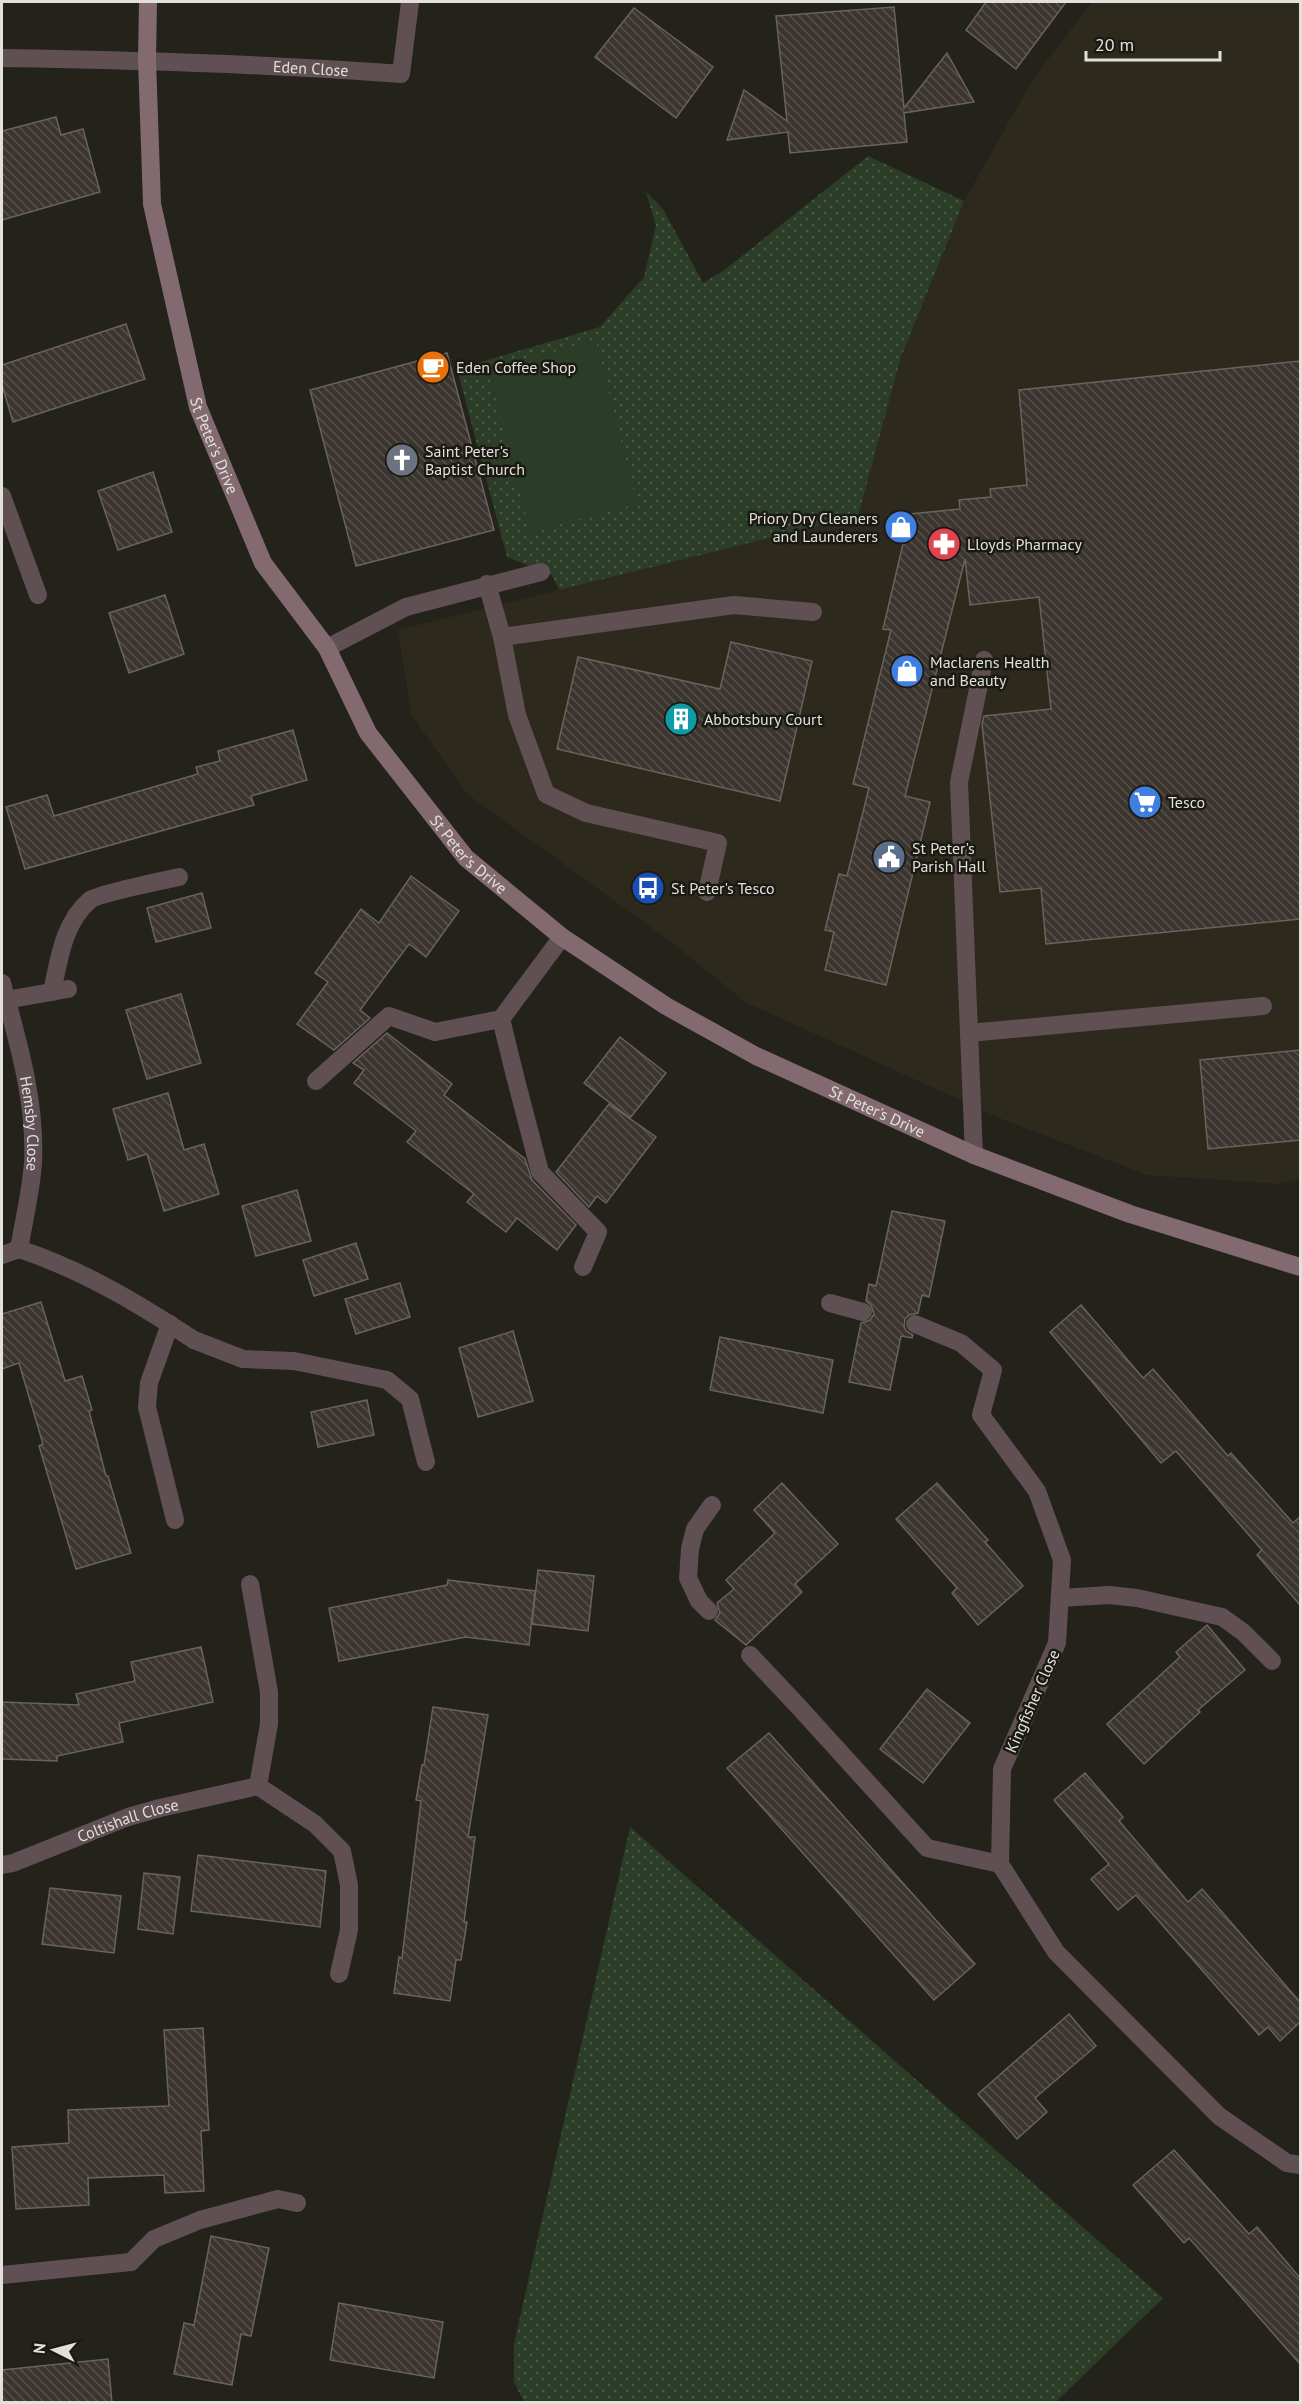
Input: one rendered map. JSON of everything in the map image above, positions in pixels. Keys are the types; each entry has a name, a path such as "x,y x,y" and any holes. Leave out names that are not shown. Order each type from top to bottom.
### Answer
{"street":[{"name":"St Peter's Drive","path":"148,2 147,60 152,204 198,407 263,563 327,648 368,733 466,858 562,937 666,1006 756,1056 974,1155 1130,1214 1300,1267"},
{"name":"Eden Close","path":"147,60 293,66 401,74 410,2"},
{"path":"2,58 147,60"},
{"path":"2,496 38,595"},
{"path":"327,648 406,607 487,584 541,572"},
{"path":"487,584 502,638 517,715 546,794 586,813 718,843 707,892"},
{"path":"502,638 734,605 813,612"},
{"path":"974,1155 959,782 984,660"},
{"name":"Hemsby Close","path":"19,1249 33,1163 32,1114 24,1065 4,992 60,991 62,946 72,921 91,898 179,877"},
{"path":"316,1081 389,1016 435,1032 501,1019 562,937"},
{"path":"969,1033 1263,1006"},
{"path":"501,1019 540,1172 598,1232 583,1267"},
{"path":"2,1255 19,1249 51,1259 100,1282 194,1340 243,1359 294,1361 387,1380 410,1399 426,1462"},
{"path":"830,1303 863,1311"},
{"path":"170,1324 149,1383 147,1407 176,1520"},
{"name":"Kingfisher Close","path":"915,1324 961,1344 993,1370 981,1415 1037,1491 1062,1560 1058,1642 1002,1769 1000,1864"},
{"path":"709,1611 699,1601 688,1578 690,1550 695,1529 712,1505"},
{"path":"250,1584 268,1692 269,1724 258,1786 315,1824 342,1851 349,1885 349,1930 339,1974"},
{"path":"1060,1598 1109,1595 1137,1598 1222,1617 1243,1632 1272,1661"},
{"path":"750,1655 927,1848 1000,1864 1056,1952 1220,2116 1287,2163 1300,2165"},
{"name":"Coltishall Close","path":"2,1865 13,1863 139,1814 258,1786"},
{"path":"2,2275 130,2262 154,2239 200,2220 278,2199 297,2203"}],"shaded area":[{"path":"1092,2 1300,2 1300,1179 1278,1184 1147,1175 1004,1120 745,1002 670,941 467,794 411,714 398,630 857,516 900,360 964,201 1033,79"}],"green space":[{"path":"868,156 964,201 900,360 858,516 559,590 552,575 507,557 457,369 600,327 644,277 656,226 646,192 663,209 703,283 723,271"},
{"path":"596,341 637,504 530,532 488,369"},
{"path":"630,1827 1163,2298 1056,2402 524,2402 514,2382 514,2344"}],"building":[{"path":"986,2 1066,2 1016,69 966,30"},
{"path":"894,7 904,108 947,53 974,102 904,113 907,142 790,153 788,132 727,140 744,90 787,121 776,16"},
{"path":"634,8 713,67 676,118 595,57"},
{"path":"56,117 61,135 83,129 100,192 2,220 2,131"},
{"path":"126,324 145,379 13,422 2,385 2,365"},
{"name":"Saint Peter's Baptist Church","path":"447,353 494,530 356,566 310,390"},
{"name":"Tesco","path":"1300,361 1300,919 1046,944 1041,888 1000,892 982,724 984,716 1051,709 1039,597 970,605 965,559 905,796 930,802 886,985 825,970 834,932 825,930 839,874 847,876 869,788 853,784 891,630 883,629 910,514 960,509 959,500 991,497 990,489 1027,485 1019,390"},
{"path":"153,472 172,532 118,550 98,491"},
{"path":"165,595 184,654 129,673 109,613"},
{"name":"Abbotsbury Court","path":"731,642 812,661 780,801 557,749 578,657 720,689"},
{"path":"293,730 307,780 251,796 254,805 25,869 6,807 47,795 54,816 198,774 196,767 220,761 218,751"},
{"path":"411,876 459,911 426,957 409,944 360,1010 370,1018 334,1050 297,1024 328,982 315,973 361,909 379,923"},
{"path":"202,893 211,928 156,942 147,908"},
{"path":"181,994 201,1063 147,1079 126,1010"},
{"path":"387,1033 452,1084 444,1095 525,1159 532,1180 576,1225 557,1250 517,1218 506,1232 467,1202 474,1194 407,1142 416,1131 354,1083 364,1070 353,1063"},
{"path":"620,1037 666,1073 630,1118 584,1083"},
{"path":"1300,1050 1300,1140 1208,1149 1200,1060"},
{"path":"168,1093 184,1150 204,1144 219,1194 164,1211 147,1154 128,1160 113,1109"},
{"path":"609,1104 656,1137 606,1203 597,1196 589,1207 556,1172"},
{"path":"297,1190 311,1241 256,1256 242,1206"},
{"path":"892,1211 945,1221 929,1297 922,1295 918,1313 909,1315 905,1319 906,1331 913,1335 912,1338 901,1336 890,1390 849,1382 861,1323 870,1320 874,1314 871,1305 866,1301 869,1284 876,1286"},
{"path":"356,1243 368,1279 314,1296 303,1260"},
{"path":"400,1283 410,1317 356,1334 345,1299"},
{"path":"41,1302 65,1381 82,1376 106,1476 108,1476 131,1553 76,1569 39,1446 43,1444 19,1363 2,1369 2,1314"},
{"path":"1081,1305 1143,1378 1153,1369 1228,1456 1231,1453 1293,1523 1300,1517 1300,1605 1257,1555 1262,1550 1176,1451 1161,1463 1050,1332"},
{"path":"513,1331 533,1401 478,1417 459,1348"},
{"path":"720,1337 833,1360 823,1413 710,1390"},
{"path":"367,1400 374,1435 318,1447 311,1412"},
{"path":"782,1483 838,1544 795,1584 802,1592 746,1645 715,1620 720,1613 717,1603 734,1589 726,1580 775,1533 754,1510"},
{"path":"937,1483 988,1540 985,1542 1023,1586 978,1625 952,1593 957,1588 896,1519"},
{"path":"538,1570 594,1576 588,1631 532,1624"},
{"path":"448,1580 535,1591 529,1645 466,1637 339,1661 329,1608 447,1585"},
{"path":"1207,1625 1245,1670 1198,1710 1200,1712 1144,1764 1107,1724 1180,1657 1176,1652"},
{"path":"201,1647 213,1702 119,1723 123,1742 57,1756 57,1761 2,1759 2,1702 79,1705 76,1694 135,1681 131,1662"},
{"path":"927,1689 970,1723 923,1783 880,1749"},
{"path":"433,1707 488,1715 468,1837 475,1837 464,1922 467,1922 461,1960 456,1960 450,2001 394,1993 399,1957 402,1958 421,1801 416,1800"},
{"path":"769,1733 975,1964 934,2000 727,1768"},
{"path":"1085,1773 1123,1817 1119,1821 1188,1902 1202,1889 1300,2002 1300,2022 1280,2041 1268,2027 1259,2035 1136,1895 1118,1910 1091,1879 1109,1864 1054,1800"},
{"path":"198,1855 326,1871 320,1927 191,1911"},
{"path":"144,1873 180,1877 173,1934 138,1929"},
{"path":"50,1888 121,1896 114,1953 42,1944"},
{"path":"1069,2014 1096,2046 1035,2098 1047,2112 1017,2139 978,2094"},
{"path":"203,2028 209,2130 201,2131 204,2191 165,2193 164,2175 88,2178 89,2205 16,2209 12,2147 69,2143 68,2110 169,2106 164,2030"},
{"path":"1174,2150 1249,2234 1257,2227 1300,2278 1300,2364 1189,2238 1184,2243 1133,2185"},
{"path":"211,2236 269,2248 251,2336 241,2334 232,2385 174,2374 184,2323 194,2325"},
{"path":"339,2303 443,2322 434,2378 330,2360"},
{"path":"108,2359 112,2403 2,2403 2,2370"}],"place":[{"name":"Eden Coffee Shop","path":"433,367"},
{"name":"Saint Peter's Baptist Church","path":"402,460"},
{"name":"Priory Dry Cleaners and Launderers","path":"901,527"},
{"name":"Lloyds Pharmacy","path":"944,544"},
{"name":"Maclarens Health and Beauty","path":"907,671"},
{"name":"Abbotsbury Court","path":"681,719"},
{"name":"Tesco","path":"1145,802"},
{"name":"St Peter's Parish Hall","path":"889,857"},
{"name":"St Peter's Tesco","path":"648,888"}]}
